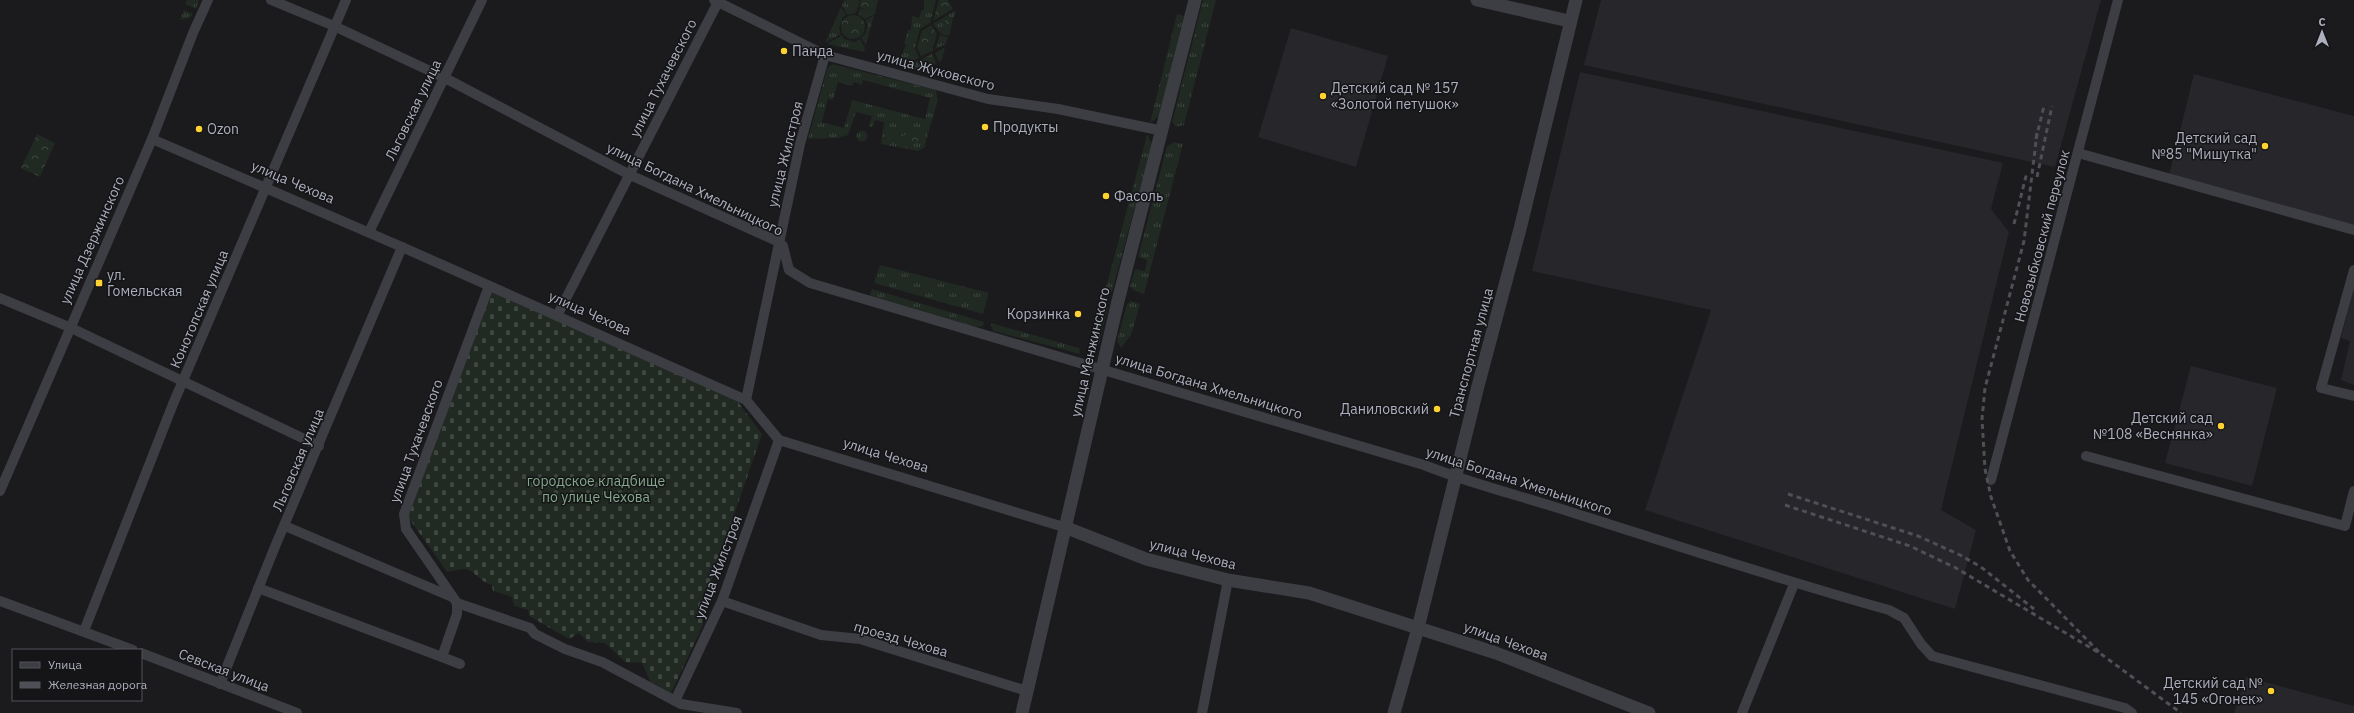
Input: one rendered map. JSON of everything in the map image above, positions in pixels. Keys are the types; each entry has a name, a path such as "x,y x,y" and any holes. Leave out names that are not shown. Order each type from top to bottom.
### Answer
{"street":[{"name":"улица Дзержинского","path":"0,491 69,327 152,139 193,33 208,0"},
{"name":"улица Богдана Хмельницкого","path":"272,0 334,26 445,78 630,175 779,242 783,246 789,270 810,283 1103,368 1424,465 1456,478 1555,507 1794,584 1889,610 1904,618 1921,644 1932,656 2128,710"},
{"name":"Конотопская улица","path":"84,631 183,381 346,0"},
{"name":"Льговская улица","path":"369,232 482,0"},
{"name":"улица Менжинского","path":"1022,713 1067,528 1103,368 1195,0"},
{"path":"1477,0 1569,21"},
{"name":"Транспортная улица","path":"1394,713 1418,628 1549,116 1569,21 1576,0"},
{"name":"Новозыбковский переулок","path":"1991,480 2118,0"},
{"name":"улица Жуковского","path":"716,1 825,55 988,99 1058,109 1162,131"},
{"name":"улица Тухачевского","path":"557,316 630,175 716,1"},
{"name":"улица Жилстроя","path":"746,400 800,144 825,55"},
{"name":"улица Чехова","path":"152,139 369,232 746,400 779,440 1067,528 1146,560 1228,580 1309,593 1496,653 1649,713"},
{"path":"2078,153 2354,230"},
{"name":"Льговская улица","path":"220,684 258,588 402,247"},
{"path":"2354,270 2321,388 2354,396"},
{"name":"улица Тухачевского","path":"454,600 406,529 404,514 489,286"},
{"path":"0,298 69,327 319,446"},
{"name":"улица Жилстроя","path":"675,701 722,600 779,440"},
{"path":"2086,456 2345,526 2354,491"},
{"path":"285,526 454,600 530,628 535,634 565,649 602,662 681,704 737,713"},
{"path":"1202,713 1228,580"},
{"path":"1742,713 1794,584"},
{"path":"258,588 460,664"},
{"path":"442,657 457,614 454,600"},
{"name":"проезд Чехова","path":"722,600 821,635 860,638 1027,691"},
{"path":"0,601 130,649"},
{"name":"Севская улица","path":"142,653 296,713"}],"shaded area":[{"path":"1601,0 2101,0 2055,167 1584,65"},
{"name":"Детский сад № 157 «Золотой петушок»","path":"1291,28 1388,56 1356,167 1258,137"},
{"path":"1580,72 2003,163 1991,209 2009,232 1941,510 1976,530 1955,609 1645,510 1711,310 1532,271"},
{"name":"Детский сад №85 \"Мишутка\"","path":"2194,74 2354,116 2354,226 2169,175"},
{"path":"2354,288 2354,385 2341,380 2350,341 2341,338"},
{"name":"Детский сад №108 «Веснянка»","path":"2191,366 2277,388 2252,486 2165,463"},
{"name":"Детский сад № 145 «Огонек»","path":"2246,677 2354,706 2354,713 2234,713"}],"green space":[{"path":"187,0 199,0 196,9 185,4"},
{"path":"844,0 860,0 856,13 847,15 842,5"},
{"path":"861,0 873,0 870,11 859,7"},
{"path":"873,0 878,0 875,14 865,19 858,14 860,8 870,11"},
{"path":"924,0 936,0 930,23 920,29 915,48 919,58 902,65 900,59 906,45 904,44 908,30 911,30 912,16 919,18 922,10 924,10"},
{"path":"939,0 948,0 953,9 933,21"},
{"path":"1203,0 1216,0 1184,125 1176,127 1172,122"},
{"path":"841,7 846,15 843,17 839,28 841,34 825,43"},
{"path":"184,10 193,14 190,18 180,20"},
{"path":"954,11 956,12 953,19 946,17 941,34 933,24"},
{"path":"1177,14 1184,16 1159,116 1150,123"},
{"path":"853,15 862,18 865,27 862,36 853,39 844,36 841,27 844,18"},
{"path":"874,15 866,45 861,38 865,34 868,25 865,21"},
{"path":"946,17 953,19 949,36 941,34"},
{"path":"931,25 937,34 932,51 921,56 917,47 922,31"},
{"path":"842,35 844,39 855,42 860,39 865,48 864,52 827,44"},
{"path":"940,35 948,37 946,44 935,49"},
{"path":"945,47 942,60 939,62 935,53"},
{"path":"932,54 936,63 933,65 930,74 905,67"},
{"path":"832,64 936,90 938,100 924,148 918,151 881,144 884,122 875,120 873,127 869,126 872,116 856,112 848,135 838,138 808,139 827,69","holes":["863,80 930,98 925,119 852,100 844,128 822,122 828,99 833,100 838,82 852,86 854,82 862,85"]},
{"path":"915,129 921,139 906,148 900,138"},
{"path":"862,130 866,132 868,136 866,140 862,142 858,140 856,136 858,132"},
{"path":"37,134 55,143 40,177 21,168"},
{"path":"1147,135 1152,143 1112,292 1105,291"},
{"path":"1174,142 1183,144 1144,294 1133,290 1130,286 1135,269 1145,271 1147,260 1138,257 1167,146"},
{"path":"880,265 989,293 983,314 874,283"},
{"path":"872,289 984,322 983,326 976,327 869,297"},
{"name":"городское кладбище по улице Чехова","path":"491,290 738,402 762,434 703,604 703,625 671,693 650,681 642,663 625,662 605,643 588,642 579,633 569,639 529,616 528,610 514,606 512,597 493,591 492,585 484,582 469,570 464,569 447,572 408,517"},
{"path":"1131,301 1140,304 1131,335 1121,348 1117,341 1127,304"},
{"path":"1103,306 1108,307 1099,344 1093,343"},
{"path":"991,323 1079,348 1080,354 993,331"}],"railway":[{"path":"2036,139 2044,106"},
{"path":"2037,177 2052,106"},
{"path":"2037,133 2024,241 1985,388 1982,419 1985,469 1991,497 2010,551 2028,580 2101,654"},
{"path":"2014,224 2027,172"},
{"path":"1788,494 1918,536 1960,555 1981,567 2034,609"},
{"path":"1785,505 1910,546 1956,568 2101,654 2181,713"}],"place":[{"name":"Панда","path":"784,51"},
{"name":"Детский сад № 157 «Золотой петушок»","path":"1323,96"},
{"name":"Продукты","path":"985,127"},
{"name":"Ozon","path":"199,129"},
{"name":"Детский сад №85 \"Мишутка\"","path":"2265,146"},
{"name":"Фасоль","path":"1106,196"},
{"name":"ул. Гомельская","path":"99,283"},
{"name":"Корзинка","path":"1078,314"},
{"name":"Даниловский","path":"1437,409"},
{"name":"Детский сад №108 «Веснянка»","path":"2221,426"},
{"name":"Детский сад № 145 «Огонек»","path":"2271,691"}]}
